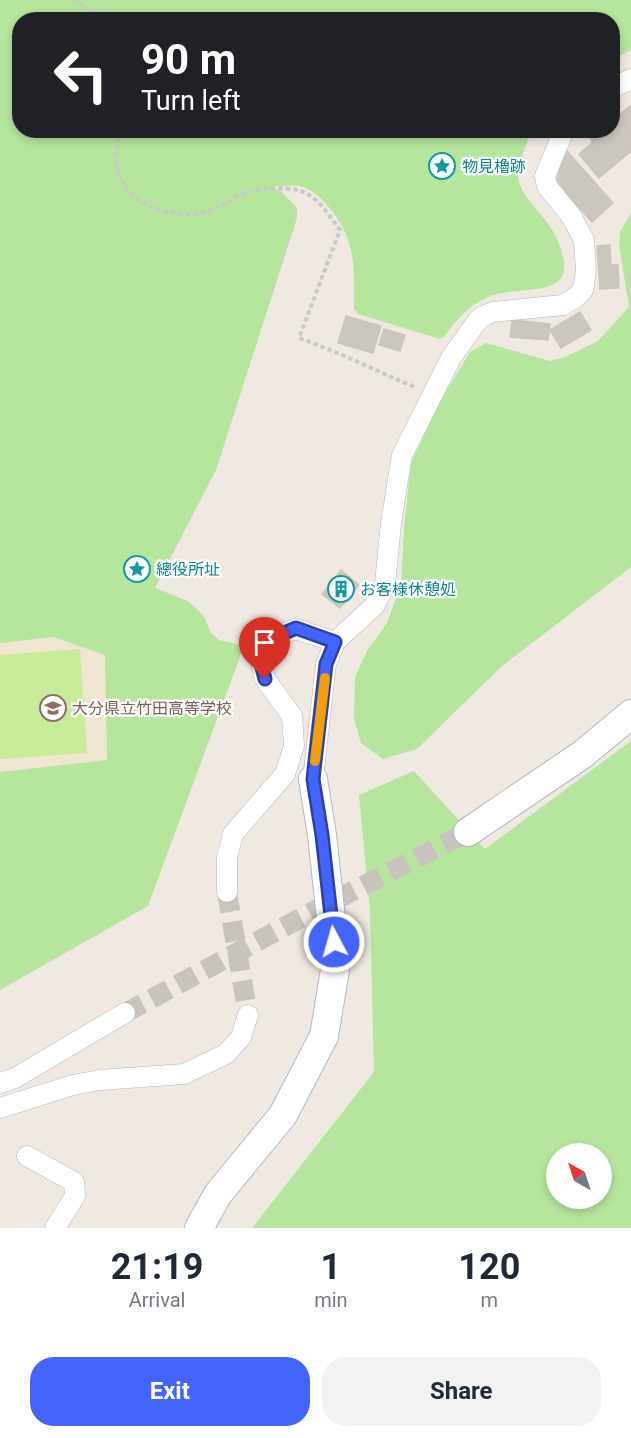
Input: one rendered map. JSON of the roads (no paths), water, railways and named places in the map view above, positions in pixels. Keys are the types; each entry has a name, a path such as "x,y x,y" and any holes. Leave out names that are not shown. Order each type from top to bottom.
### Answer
{"street":[{"path":"199,1228 218,1194 284,1115 324,1036 336,964 322,835 313,779 326,664 335,642 375,605 385,584 391,523 402,455 451,358 478,320 493,312 563,305 583,290 586,271 584,240 571,216 547,186 545,176 561,138"},
{"path":"227,892 227,858 233,834 285,774 294,746 291,716 265,679 260,659 273,638 296,628 335,642"},
{"path":"468,832 583,754 631,714"},
{"path":"0,1083 15,1078 125,1013"},
{"path":"0,1108 73,1085 100,1080 184,1074 226,1054 241,1037 248,1015"},
{"path":"27,1156 74,1182 75,1196 55,1228"}],"tunnel":[{"path":"125,1013 310,913 468,832"},
{"path":"227,892 248,1015"}],"place":[{"name":"物見櫓跡","path":"442,166"},
{"name":"總役所址","path":"137,569"},
{"name":"お客様休憩処","path":"341,589"},
{"name":"大分県立竹田高等学校","path":"53,708"}]}
